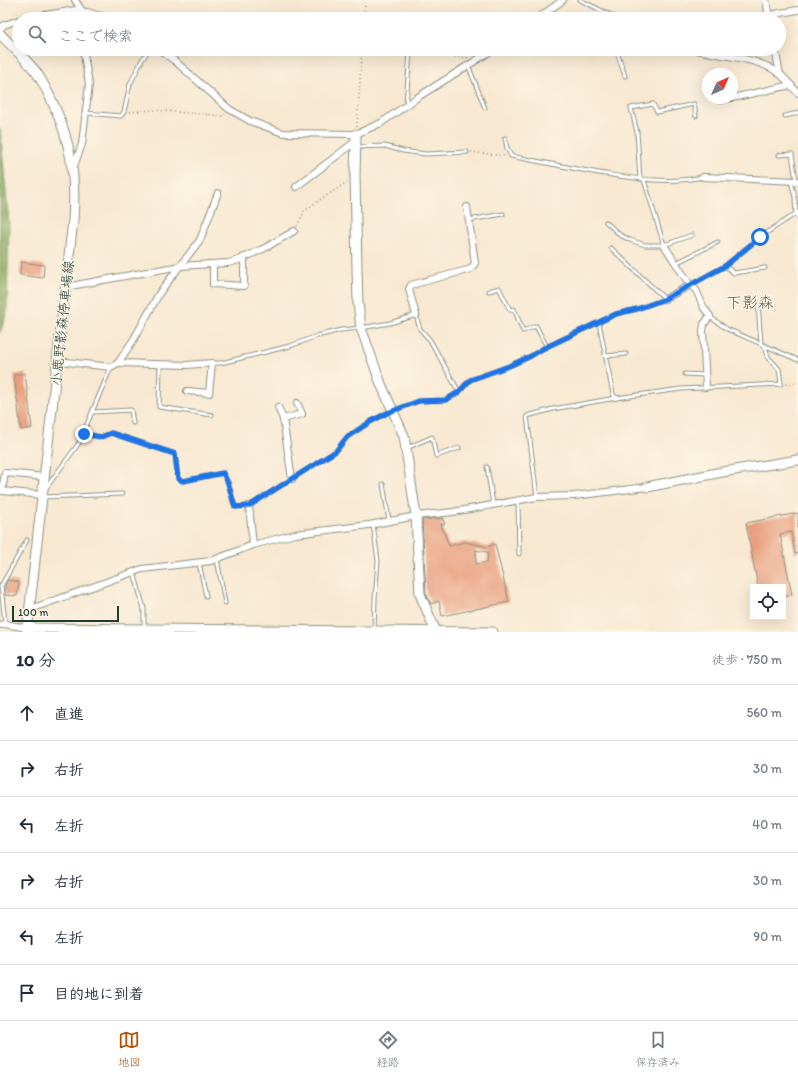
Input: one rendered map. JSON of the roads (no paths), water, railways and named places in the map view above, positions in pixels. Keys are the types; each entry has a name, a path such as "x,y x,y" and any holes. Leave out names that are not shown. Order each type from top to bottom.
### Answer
{"street":[{"path":"75,0 85,11"},
{"path":"547,12 563,0"},
{"path":"766,0 768,12"},
{"path":"57,12 67,10 88,12"},
{"path":"786,13 798,10"},
{"path":"0,28 12,22"},
{"name":"小鹿野影森停車場線","path":"0,34 12,46"},
{"name":"小鹿野影森停車場線","path":"22,56 36,72 60,119 68,144 73,170 75,196 58,361 28,610 27,630"},
{"path":"73,170 82,144 89,84 84,56"},
{"path":"168,56 229,109 250,121 282,133 356,141"},
{"path":"296,187 374,127 482,56"},
{"path":"728,56 762,64 780,74 798,93"},
{"path":"776,56 780,74"},
{"path":"738,97 791,85"},
{"path":"356,141 355,176 358,302 362,328 380,384 404,436 416,516 420,594 436,632"},
{"path":"702,177 795,181"},
{"path":"58,361 111,367 118,363 134,339 160,292 200,240 218,193"},
{"path":"416,315 409,289 411,285 471,269 475,264 467,207"},
{"path":"66,287 180,266 228,263 265,248 294,231"},
{"path":"664,245 690,285 696,290 704,308 710,316 704,324 703,331 706,387"},
{"path":"213,264 213,284 244,286 244,257"},
{"path":"665,299 690,285"},
{"path":"118,363 187,365 212,363 210,393 187,391"},
{"path":"283,420 302,414 297,403"},
{"path":"278,407 283,420 292,478"},
{"path":"28,610 142,569 211,561 253,545 295,534 453,512 538,497 574,496 647,487 798,460"},
{"path":"43,495 2,491 5,473 45,477"},
{"path":"249,506 253,545"},
{"path":"3,625 27,630 493,632"}],"lane":[{"path":"580,0 603,12"},
{"path":"86,113 121,116 124,112 130,84 145,56"},
{"path":"406,106 410,56"},
{"path":"618,56 624,76"},
{"path":"468,65 485,108"},
{"path":"664,245 642,179 637,132 630,108 653,104 657,112 694,104 696,116"},
{"path":"785,116 798,113"},
{"path":"505,138 507,148 511,156 582,170 642,179 686,181 702,177"},
{"path":"356,141 385,146 403,152 426,154 467,152"},
{"path":"779,155 792,154 798,218"},
{"path":"690,285 725,266 760,237 797,213"},
{"path":"469,220 503,214"},
{"path":"606,222 620,235 645,245 664,245 692,236"},
{"path":"676,263 718,242"},
{"path":"84,434 101,437 111,433 175,454 178,479 183,481 223,473 228,483 235,507 249,506 336,451 347,437 357,429 393,411 419,401 446,400 459,392 470,380 509,366 616,314 637,309 665,299 611,248"},
{"path":"725,266 734,273 766,268"},
{"path":"488,291 499,288 510,310 514,309 523,331 536,326 547,347"},
{"path":"538,497 527,416 553,409 681,389 780,384 779,370 768,356 763,345 758,303"},
{"path":"212,363 221,363 290,346 317,336 341,330 362,328 416,315 420,330 430,340 459,392"},
{"path":"710,316 727,329 798,360"},
{"path":"599,323 613,394 616,398"},
{"path":"606,356 626,354"},
{"path":"160,364 159,407 212,415"},
{"path":"43,495 84,434 111,367"},
{"path":"685,374 706,374"},
{"path":"93,412 131,410 133,423"},
{"path":"406,448 432,437 436,456 459,448"},
{"path":"487,467 493,504"},
{"path":"383,484 389,520"},
{"path":"43,495 122,494"},
{"path":"518,500 519,554"},
{"path":"373,524 378,561 374,631"},
{"path":"3,625 1,586 26,540"},
{"path":"217,559 224,603"},
{"path":"199,563 206,596"},
{"path":"134,572 144,609 144,630"}],"district":[{"name":"下影森","path":"750,302"}]}
